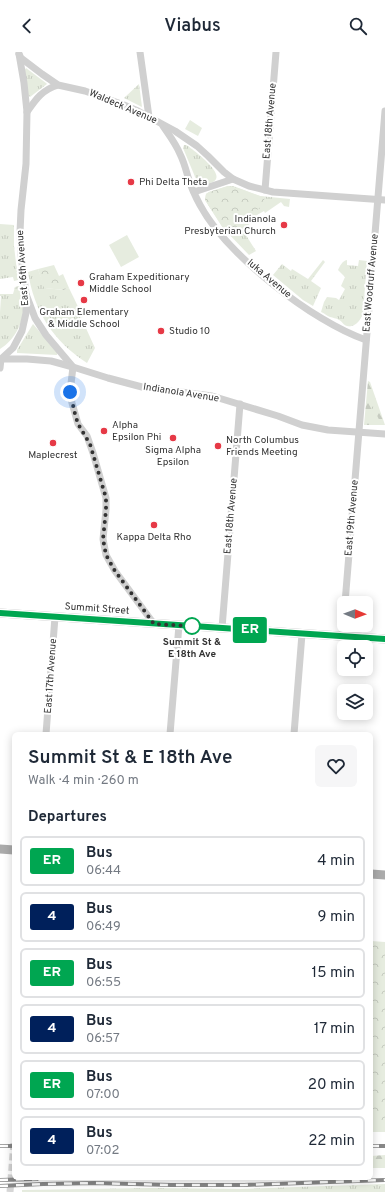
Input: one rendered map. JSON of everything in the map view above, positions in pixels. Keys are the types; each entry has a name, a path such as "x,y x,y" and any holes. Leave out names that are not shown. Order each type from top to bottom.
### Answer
{"main road":[{"name":"Summit Street","path":"0,613 385,639"},
{"path":"0,849 12,850"},
{"path":"373,874 385,876"}],"street":[{"path":"140,52 149,117"},
{"name":"East 18th Avenue","path":"265,190 276,52"},
{"name":"Waldeck Avenue","path":"18,53 42,74 58,85 100,96 124,105 160,123 197,146 233,179 249,186 265,190 381,200"},
{"name":"East 16th Avenue","path":"0,359 13,348 22,332 26,314 26,294 21,255 20,216 26,164 27,112 24,84 18,53"},
{"path":"27,112 39,96 51,87 58,85"},
{"name":"East Woodruff Avenue","path":"359,432 366,340 381,200 385,111"},
{"name":"Iuka Avenue","path":"160,123 181,155 194,192 207,216 214,227 233,248 266,278 298,303 339,329 366,340"},
{"path":"194,192 233,179"},
{"path":"26,294 35,318 46,335 73,367 70,392 71,402 78,424 86,436 93,453 106,498 103,539 106,555 115,571 154,624"},
{"path":"0,359 0,368"},
{"name":"Indianola Avenue","path":"0,359 45,361 73,367 142,387 212,396 302,425 328,430 385,434"},
{"name":"East 18th Avenue","path":"222,628 240,404"},
{"name":"East 19th Avenue","path":"346,596 359,432"},
{"name":"East 17th Avenue","path":"46,732 56,617"},
{"path":"170,732 178,626"},
{"path":"342,632 342,636"},
{"path":"294,732 302,634"}],"green space":[{"path":"26,68 47,84 30,97 28,95 24,71"},
{"path":"139,84 142,107 124,98"},
{"path":"190,120 202,128 198,136 185,129"},
{"path":"184,145 196,152 213,169 216,174 216,179 213,182 198,184 183,148"},
{"path":"228,186 233,186 260,196 290,199 289,207 284,206 281,202 265,213 264,211 257,215 259,218 242,229 256,251 249,255 223,228 205,200 206,194 209,192"},
{"path":"228,186 265,197 262,206 229,234 223,228 205,200 206,194 209,192"},
{"path":"0,224 14,225 14,246 18,280 14,281 13,277 0,279"},
{"path":"127,235 139,257 121,267 109,245"},
{"path":"323,260 325,262 311,281 321,288 313,306 303,300 273,275 282,264 291,271 292,269 308,279"},
{"path":"347,260 347,265 358,266 359,260 367,261 363,313 361,318 353,326 346,325 321,312 327,297 336,298 339,300 345,289 341,286 345,277 338,270 340,265"},
{"path":"54,265 59,276 63,274 69,288 64,290 44,288 38,269"},
{"path":"38,269 45,288 64,290 69,288 83,317 79,318 83,327 85,326 95,348 87,363 64,345 47,324 40,312 35,300 28,272"},
{"path":"19,286 23,305 22,318 18,330 14,336 0,349 0,294 13,294 15,287"},
{"path":"33,324 57,352 57,355 17,353 17,350"},
{"path":"368,381 370,382 385,425 364,425"},
{"path":"372,404 380,422 370,422"},
{"path":"373,941 385,942 385,1121 373,1121"},
{"path":"373,1121 385,1121 385,1132 373,1132"},
{"path":"385,1155 385,1168 373,1168 373,1156"},
{"path":"385,1184 385,1192 22,1192 22,1190 150,1188 240,1189"}],"tunnel":[{"path":"10,1192 12,1167"}],"railway":[{"path":"0,1146 12,1146"},
{"path":"373,1146 385,1146"},
{"path":"0,1180 12,1180"},
{"path":"0,1186 95,1183 244,1185 385,1180"}],"bus line":[{"name":"ER","path":"0,613 385,639"}],"place":[{"name":"Phi Delta Theta","path":"131,182"},
{"name":"Indianola Presbyterian Church","path":"284,225"},
{"name":"Graham Expeditionary Middle School","path":"81,283"},
{"name":"Graham Elementary & Middle School","path":"84,300"},
{"name":"Studio 10","path":"161,331"},
{"name":"Alpha Epsilon Phi","path":"104,431"},
{"name":"Sigma Alpha Epsilon","path":"173,438"},
{"name":"Maplecrest","path":"53,443"},
{"name":"North Columbus Friends Meeting","path":"218,446"},
{"name":"Kappa Delta Rho","path":"154,525"},
{"name":"Summit St & E 18th Ave","path":"192,626"}],"route":[{"path":"70,392 71,402 78,424 90,444 106,498 103,539 106,555 115,571 154,624 192,626"}]}
